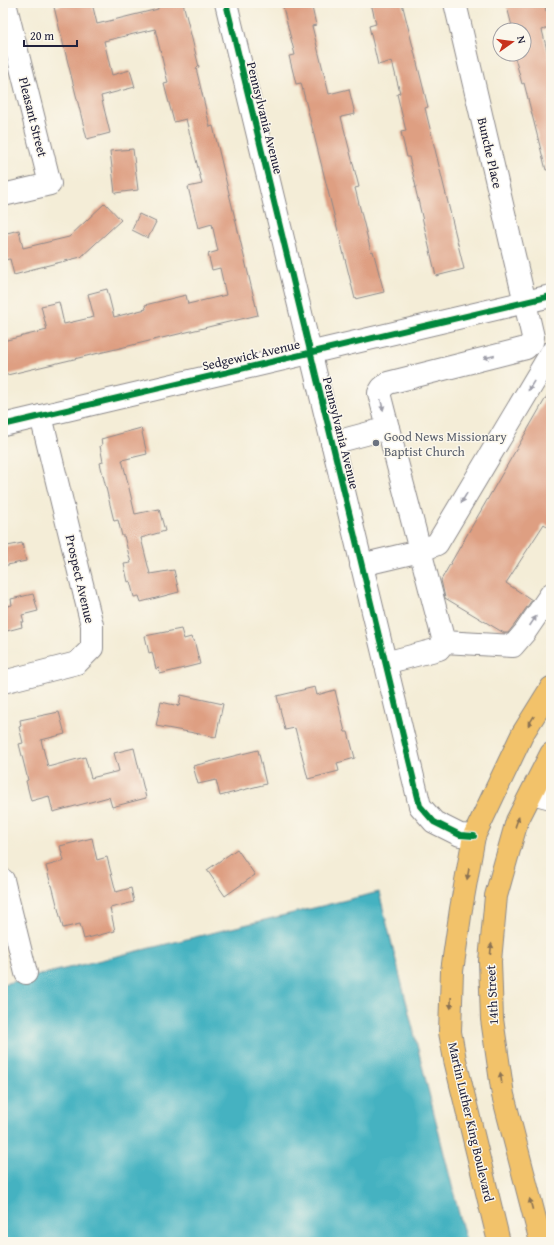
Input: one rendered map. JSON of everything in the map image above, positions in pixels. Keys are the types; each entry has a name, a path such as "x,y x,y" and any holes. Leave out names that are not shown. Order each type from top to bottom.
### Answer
{"main road":[{"path":"474,836 523,733 551,688"},
{"name":"14th Street","path":"541,1242 503,1095 492,1019 490,961 496,896 517,821 541,795 551,754"},
{"name":"Martin Luther King Boulevard","path":"474,836 452,971 450,1032 455,1060 499,1242"}],"street":[{"name":"Pleasant Street","path":"3,195 50,184 5,3"},
{"name":"Pennsylvania Avenue","path":"226,3 420,806 434,822 460,835 474,836"},
{"name":"Bunche Place","path":"455,3 533,337 536,342"},
{"name":"Sedgewick Avenue","path":"3,425 551,296"},
{"path":"444,642 380,393 382,388 388,384 536,342"},
{"path":"361,565 420,551 436,544 551,353"},
{"name":"Prospect Avenue","path":"3,682 77,664 92,648 92,625 41,416"},
{"path":"332,443 388,428"},
{"path":"444,642 513,646 525,632 551,594"},
{"path":"385,663 439,649 444,642"},
{"path":"3,880 26,973"}],"water":[{"path":"379,892 466,1242 3,1242 3,984"}],"building":[{"path":"68,3 92,3 97,24 158,9 157,3 183,3 199,67 196,68 210,127 213,126 258,315 3,376 3,341 47,330 41,306 59,302 64,324 94,317 88,294 107,289 114,317 146,309 145,305 186,295 188,304 226,295 220,268 212,270 208,254 218,251 212,224 198,228 188,187 202,184 186,119 174,122 164,84 168,83 155,29 104,41 112,75 130,70 135,87 101,96 110,133 87,139 54,7"},
{"path":"282,3 311,3 316,25 312,26 329,94 349,89 355,114 341,117 359,187 355,188 371,252 373,251 384,292 355,299 301,83 296,84 289,56 295,55"},
{"path":"371,3 402,3 428,107 425,108 464,269 436,276 409,157 407,157 401,132 406,131 397,94 400,93 392,61 378,65 369,26 376,24"},
{"path":"506,3 545,3 546,11 551,10 551,27 542,30 551,66 551,169 546,170 524,83 522,84 516,62 532,62 532,22 511,22"},
{"path":"133,149 138,190 115,193 110,151"},
{"path":"105,203 121,220 81,257 14,275 10,259 3,260 3,234 19,230 23,248 69,237"},
{"path":"139,214 156,222 148,238 132,230"},
{"path":"551,389 551,529 544,524 506,583 532,600 508,633 504,633 445,598 441,580"},
{"path":"141,428 147,454 122,460 135,514 159,509 165,531 141,538 150,574 174,570 179,592 141,602 139,596 134,597 130,581 128,582 124,564 131,563 118,520 114,521 100,463 103,462 100,446 102,445 101,439"},
{"path":"22,543 26,561 3,566 3,547"},
{"path":"33,594 38,611 22,615 24,622 21,622 22,627 3,632 3,607 12,605 11,599"},
{"path":"181,629 184,639 191,637 192,640 194,640 200,664 160,674 159,668 156,669 152,652 149,653 145,636"},
{"path":"315,687 317,695 335,690 345,732 348,732 355,758 337,763 339,771 308,779 295,728 285,730 277,696"},
{"path":"181,695 223,704 216,737 156,726 161,702 179,706"},
{"path":"59,712 65,734 41,740 48,767 85,757 91,778 119,771 114,753 134,748 146,798 112,807 109,797 53,812 49,796 31,801 26,781 28,780 19,744 23,743 19,727 21,726 20,720"},
{"path":"258,750 266,784 220,796 216,780 198,784 193,766"},
{"path":"92,838 97,860 107,857 116,892 131,888 134,902 110,908 115,931 84,939 80,924 63,928 46,866 64,861 60,846"},
{"path":"237,849 255,875 225,896 207,870"}],"cycle path":[{"path":"226,3 420,806 434,822 460,835 474,836"},
{"path":"3,425 551,296"}],"place":[{"name":"Good News Missionary Baptist Church","path":"376,443"}]}
